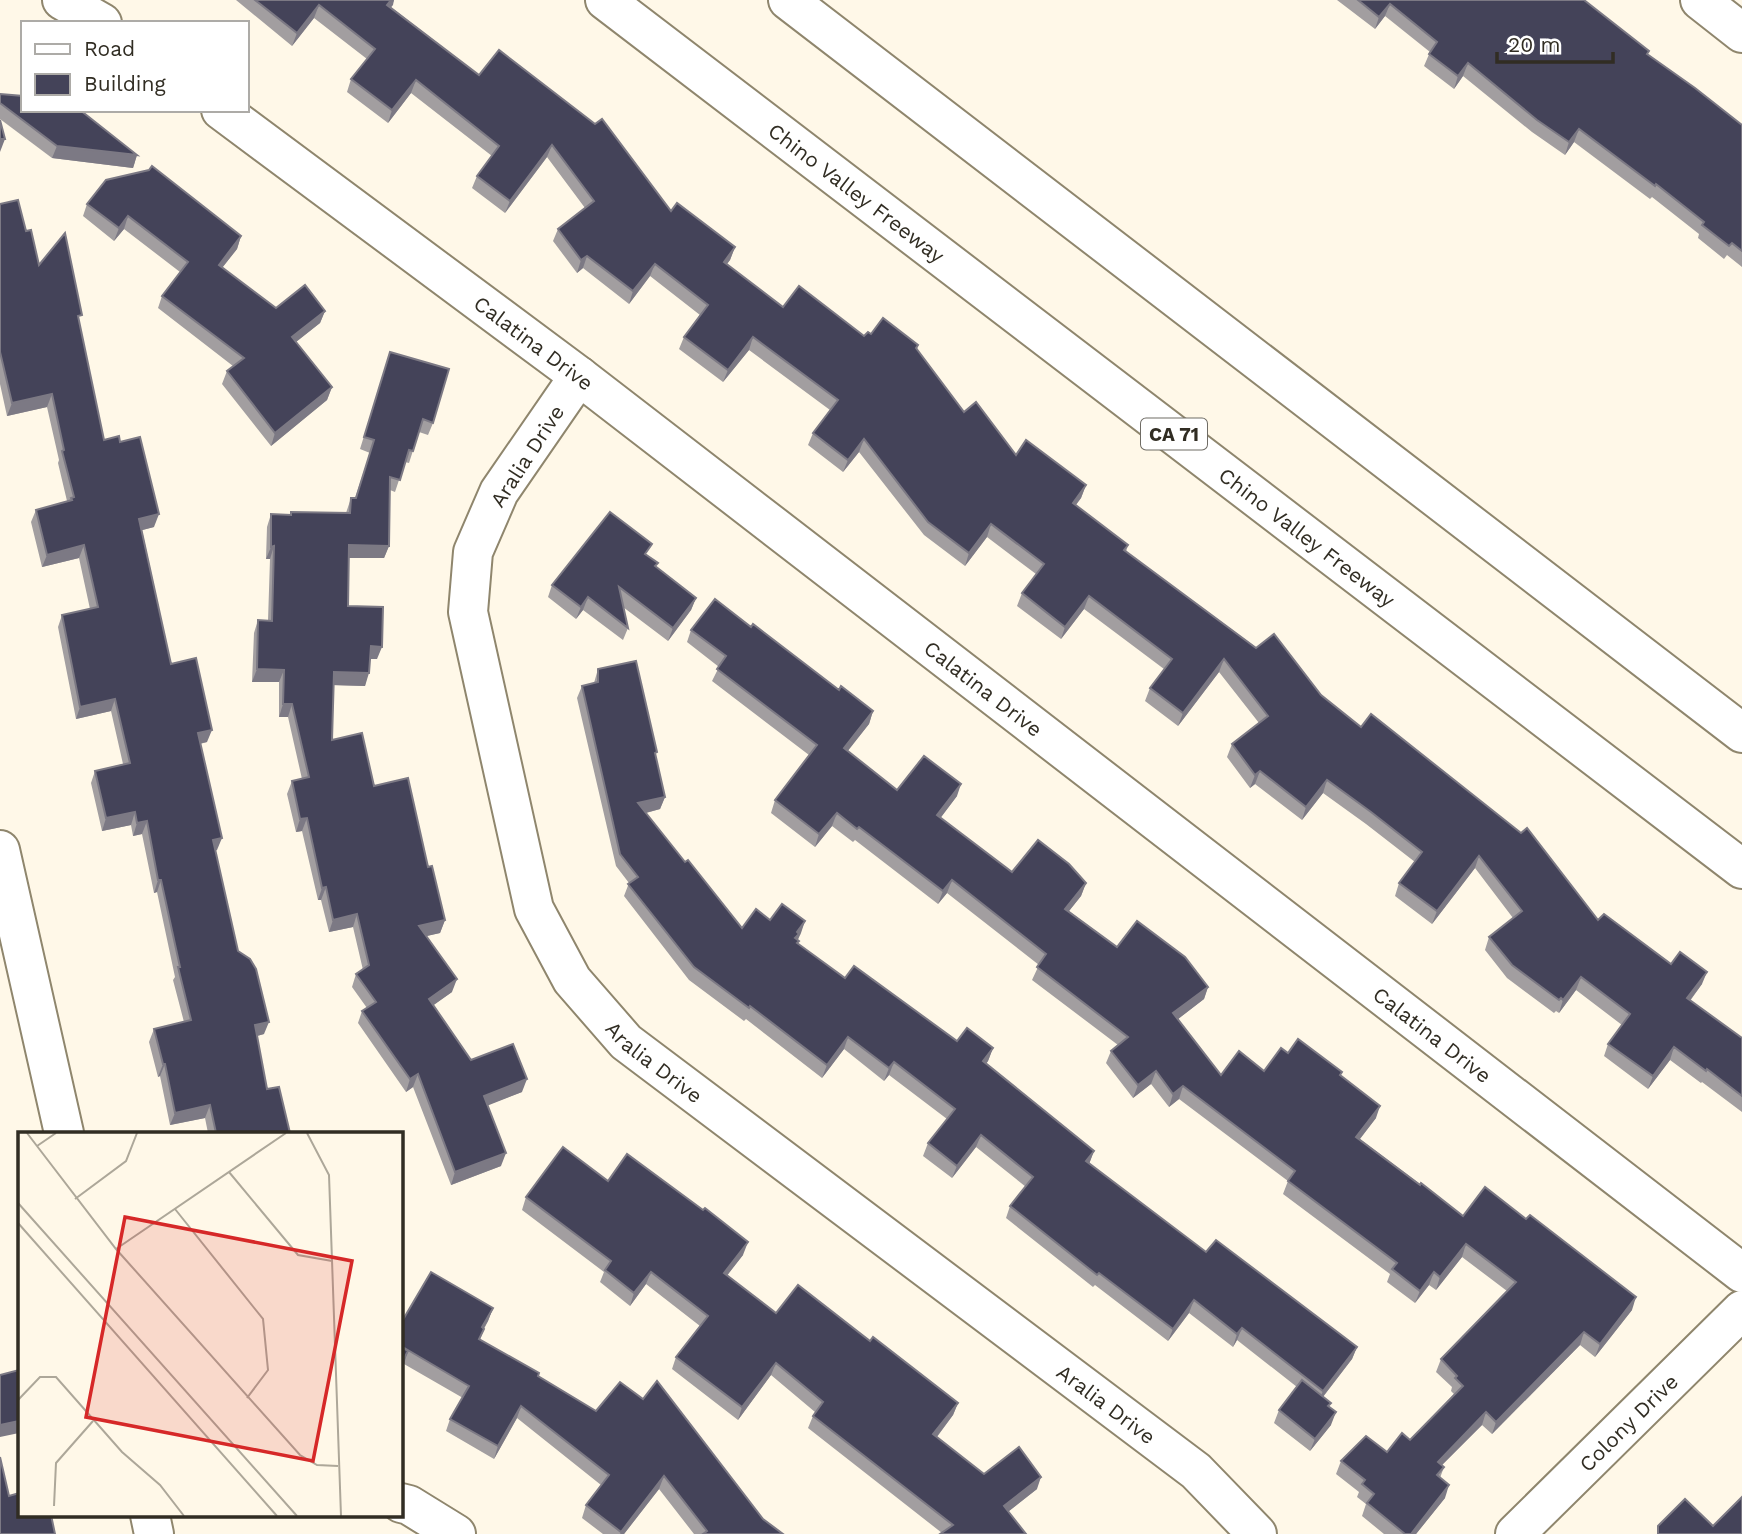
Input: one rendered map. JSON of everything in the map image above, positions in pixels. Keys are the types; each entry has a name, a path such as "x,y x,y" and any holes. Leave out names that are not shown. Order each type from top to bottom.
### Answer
{"main road":[{"path":"62,0 99,21"},
{"name":"Chino Valley Freeway","path":"605,0 1742,869"},
{"path":"788,0 1742,733"},
{"path":"1700,0 1742,33"},
{"name":"Calatina Drive","path":"224,112 579,376 1742,1273"},
{"name":"Aralia Drive","path":"579,376 499,492 473,552 468,612 534,909 572,980 626,1042 1196,1471 1257,1534"},
{"path":"0,850 64,1132"},
{"name":"Colony Drive","path":"1515,1534 1742,1310"},
{"path":"402,1503 410,1505 456,1534"},
{"path":"150,1516 155,1534"}],"building":[{"path":"255,0 391,0 387,5 479,75 499,50 595,124 602,119 671,211 677,203 735,247 724,262 783,307 799,286 864,336 868,332 871,334 883,318 918,345 916,348 964,412 976,402 1016,455 1026,440 1086,485 1073,503 1128,545 1124,550 1256,648 1274,634 1321,695 1361,727 1371,714 1521,833 1527,828 1598,920 1604,914 1671,964 1680,952 1707,972 1687,998 1742,1038 1742,1096 1674,1047 1653,1076 1608,1044 1630,1014 1581,977 1563,1000 1559,1000 1512,965 1489,937 1522,911 1479,856 1437,911 1399,883 1422,852 1371,812 1327,780 1306,807 1260,771 1255,775 1232,744 1268,716 1224,659 1183,713 1150,688 1172,659 1089,596 1065,627 1022,593 1044,564 991,524 969,553 928,522 864,439 848,460 813,433 838,400 753,337 728,370 684,337 708,305 655,264 633,291 587,256 581,260 558,229 594,201 552,145 510,201 477,176 499,146 416,80 392,110 351,79 375,49 319,5 297,33"},
{"path":"1358,0 1584,0 1649,51 1647,54 1742,125 1742,251 1732,243 1729,246 1702,225 1704,222 1656,184 1655,186 1579,129 1569,142 1537,120 1468,63 1458,76 1429,54 1437,42 1390,4 1379,17"},
{"path":"0,94 21,96 21,112 83,112 137,155 57,146 0,103"},
{"path":"0,120 5,139 0,139"},
{"path":"152,166 241,236 219,265 276,308 305,285 325,311 292,337 332,387 275,433 227,371 244,358 162,296 188,262 128,216 119,228 87,204 106,180 149,170"},
{"path":"18,200 26,231 31,230 39,265 65,233 82,315 78,316 104,440 119,436 120,442 140,437 159,514 139,519 171,664 196,658 212,730 198,733 222,838 213,840 238,951 250,959 256,969 269,1022 255,1025 267,1089 279,1087 290,1132 216,1132 210,1105 175,1113 165,1064 154,1029 191,1020 147,821 137,823 135,812 106,818 95,771 130,763 115,699 80,707 62,615 98,607 84,545 47,555 36,510 72,500 74,497 62,451 64,450 52,394 12,403 0,352 0,204"},
{"path":"390,352 449,369 433,423 423,419 413,451 409,450 400,480 390,477 389,546 349,545 348,606 383,607 382,647 371,646 369,673 334,672 332,740 362,733 374,786 408,778 428,867 432,866 445,920 419,926 457,979 429,999 471,1060 513,1044 527,1079 484,1096 506,1153 455,1172 418,1074 410,1079 362,1011 376,1002 356,974 369,965 357,914 333,920 326,887 322,888 307,818 300,819 292,781 309,777 292,704 283,704 284,670 257,669 258,620 272,621 274,546 271,547 271,514 350,513 351,498 356,498 374,440 364,437"},
{"path":"610,512 652,544 645,554 658,563 655,566 696,598 673,628 619,587 628,628 588,597 581,607 552,585"},
{"path":"715,599 751,627 753,624 839,690 841,686 873,711 844,748 897,790 924,756 961,784 937,815 1012,872 1038,840 1069,864 1086,883 1065,909 1117,947 1137,921 1185,957 1208,987 1173,1013 1221,1075 1239,1051 1264,1071 1281,1048 1288,1053 1298,1039 1342,1072 1340,1075 1380,1106 1356,1137 1463,1216 1485,1187 1526,1219 1530,1215 1636,1297 1600,1344 1584,1332 1496,1422 1486,1412 1438,1462 1444,1467 1437,1475 1449,1485 1411,1534 1405,1534 1367,1503 1374,1494 1362,1484 1365,1480 1341,1461 1366,1436 1387,1452 1402,1433 1410,1440 1463,1386 1441,1359 1516,1282 1466,1244 1440,1277 1434,1272 1420,1291 1392,1269 1397,1263 1288,1181 1295,1171 1183,1086 1173,1094 1156,1071 1138,1085 1111,1051 1128,1037 1037,967 1046,954 952,880 943,891 837,813 819,834 775,800 817,745 717,669 726,656 691,630"},
{"path":"636,661 665,797 638,803 742,928 756,909 770,920 782,904 805,921 797,932 797,943 845,978 854,966 957,1041 967,1028 993,1048 983,1061 1094,1151 1086,1161 1206,1252 1216,1240 1357,1347 1323,1391 1242,1328 1237,1334 1194,1300 1173,1329 1099,1273 1097,1275 1010,1206 1033,1177 981,1135 957,1166 928,1143 955,1109 894,1062 889,1068 848,1037 827,1065 694,967 628,884 638,877 620,854 582,686 598,682 598,669"},
{"path":"563,1147 608,1181 627,1154 703,1210 705,1208 748,1242 724,1273 776,1313 798,1285 870,1341 873,1337 958,1403 933,1434 984,1474 1019,1447 1041,1477 1004,1506 1026,1534 940,1534 953,1525 813,1416 823,1402 776,1363 742,1407 676,1357 708,1316 651,1272 634,1293 605,1270 611,1261 526,1197"},
{"path":"431,1272 493,1308 482,1327 484,1329 479,1339 539,1373 538,1376 596,1411 620,1382 643,1399 657,1381 763,1519 783,1534 703,1534 707,1531 664,1476 621,1532 586,1505 609,1475 521,1406 498,1446 450,1419 469,1386 402,1347 402,1321"},
{"path":"402,1348 408,1351 402,1362"},
{"path":"18,1370 18,1421 0,1425 0,1375"},
{"path":"1302,1380 1331,1403 1328,1406 1336,1412 1315,1439 1279,1410"},
{"path":"0,1457 9,1496 18,1493 18,1516 51,1516 55,1534 0,1534"},
{"path":"1742,1497 1742,1534 1658,1534 1658,1526 1685,1499 1713,1526"}]}
